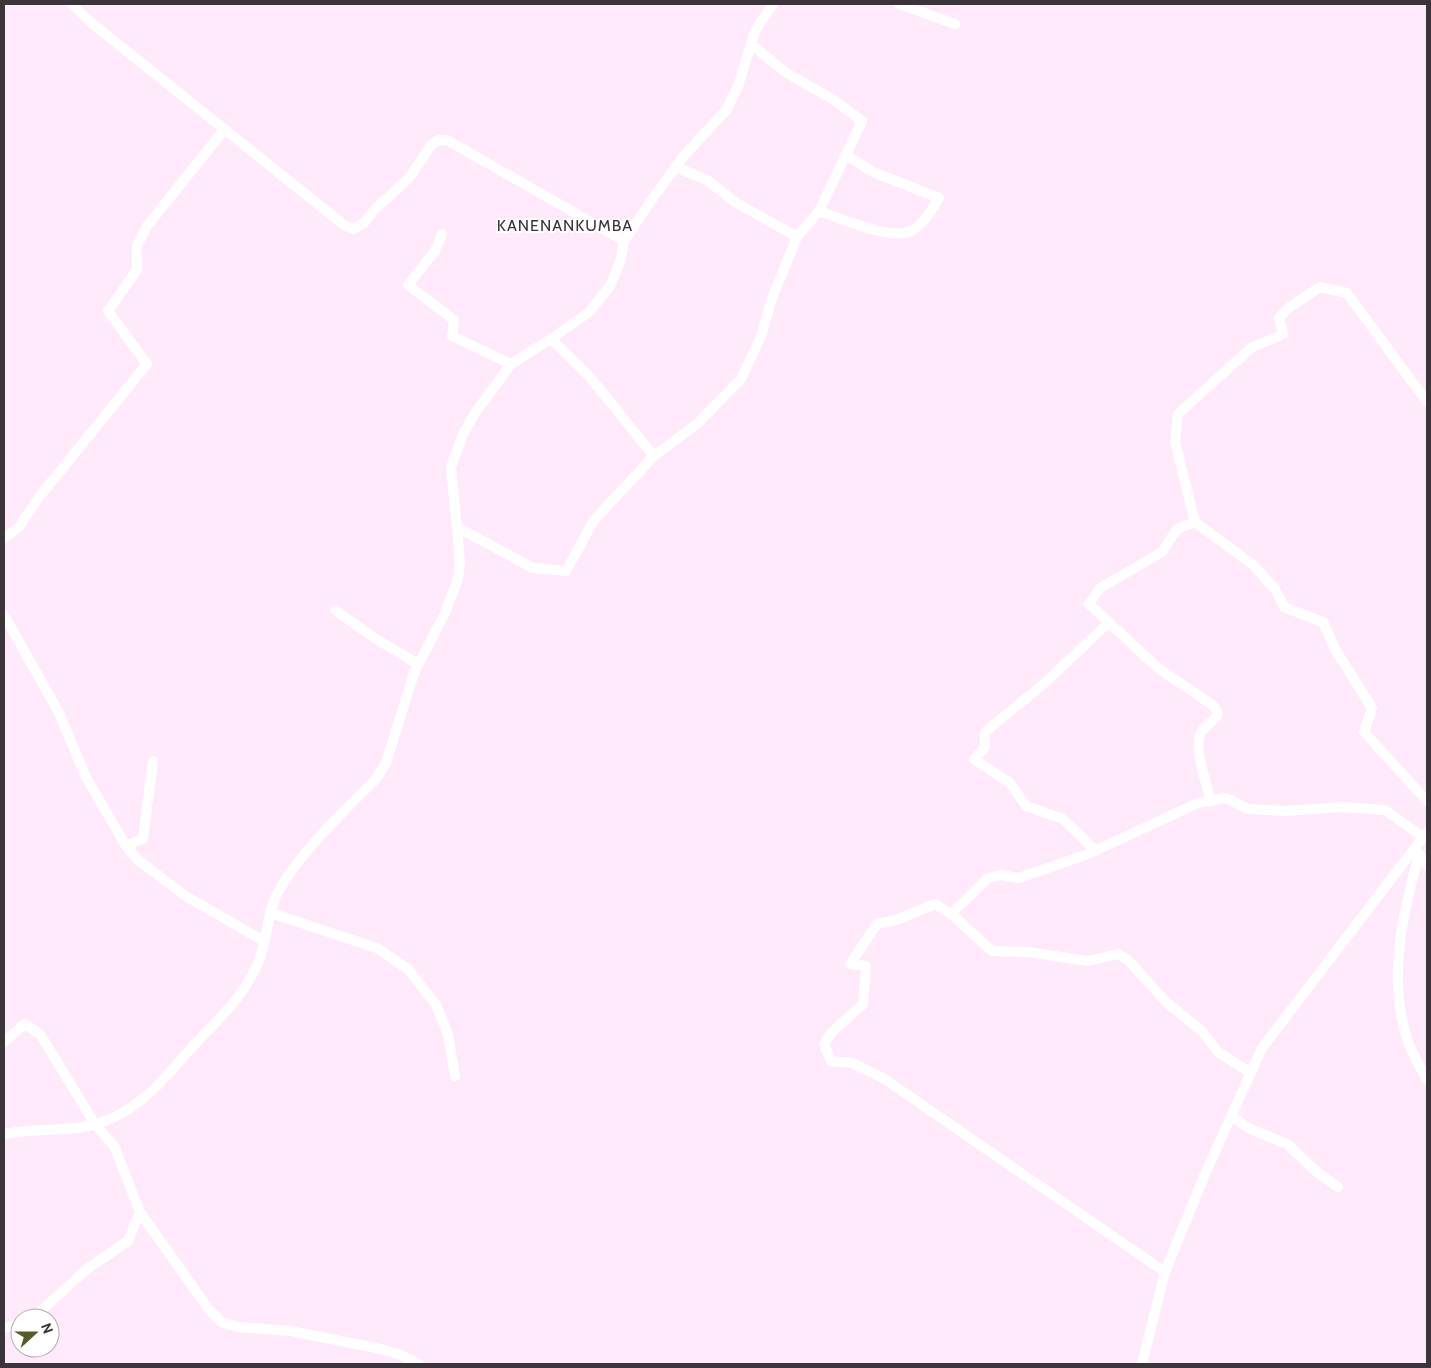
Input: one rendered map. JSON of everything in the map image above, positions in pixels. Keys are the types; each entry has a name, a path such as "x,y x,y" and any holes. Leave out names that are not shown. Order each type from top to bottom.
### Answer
{"street":[{"path":"72,4 89,21 224,130 334,218 353,229 364,223 375,209 410,177 431,145 439,140 447,140 624,241"},
{"path":"4,1134 82,1129 117,1115 154,1091 196,1042 221,1018 248,984 260,960 276,895 292,870 376,779 386,763 404,701 418,664 444,615 458,579 460,560 452,467 455,452 475,413 511,364 551,340 589,312 610,286 621,259 624,241 675,167 726,109 738,86 755,31 772,4"},
{"path":"899,4 955,24"},
{"path":"457,527 533,568 566,571 594,520 654,456 698,423 741,379 761,336 772,298 798,237 819,211 862,121 834,100 788,74 752,45"},
{"path":"4,538 19,527 39,497 147,364 108,311 137,270 137,246 147,226 224,130"},
{"path":"819,211 893,233 909,232 924,220 939,198 873,172 846,155"},
{"path":"675,167 707,180 735,202 798,237"},
{"path":"442,234 435,251 408,285 454,320 452,336 511,364"},
{"path":"1427,402 1346,293 1320,287 1287,309 1279,318 1283,334 1251,348 1178,414 1175,442 1195,522 1252,565 1275,589 1284,607 1323,622 1335,649 1372,708 1364,732 1427,801"},
{"path":"551,340 590,376 654,456"},
{"path":"1195,522 1177,529 1162,552 1100,588 1089,604 1158,668 1214,706 1218,714 1215,720 1202,730 1197,743 1211,801"},
{"path":"335,610 373,637 418,664"},
{"path":"4,615 59,713 86,777 126,846 137,859 184,895 264,941"},
{"path":"1096,851 1063,819 1026,806 1010,783 974,759 985,747 985,732 1046,682 1109,622"},
{"path":"126,846 143,839 153,761"},
{"path":"951,914 988,878 1001,875 1019,878 1096,851 1198,803 1226,798 1248,809 1285,811 1350,807 1385,810 1425,835 1417,851 1262,1048 1165,1272 1142,1364"},
{"path":"1417,851 1427,866"},
{"path":"1417,851 1404,908 1396,983 1406,1036 1427,1080"},
{"path":"1165,1272 883,1078 852,1063 831,1061 824,1044 831,1033 862,1004 866,966 850,964 878,924 896,920 935,904 951,914 992,951 1028,952 1088,960 1118,954 1128,960 1166,1002 1202,1031 1218,1052 1251,1074"},
{"path":"271,913 377,948 408,970 436,1005 448,1034 455,1076"},
{"path":"4,1042 25,1024 40,1034 95,1124 114,1146 140,1212 207,1307 221,1322 238,1327 290,1331 381,1349 401,1355 419,1364"},
{"path":"1232,1116 1248,1128 1287,1144 1317,1172 1338,1187"},
{"path":"44,1308 87,1269 128,1241 140,1212"}],"district":[{"name":"KANENANKUMBA","path":"565,225"}]}
